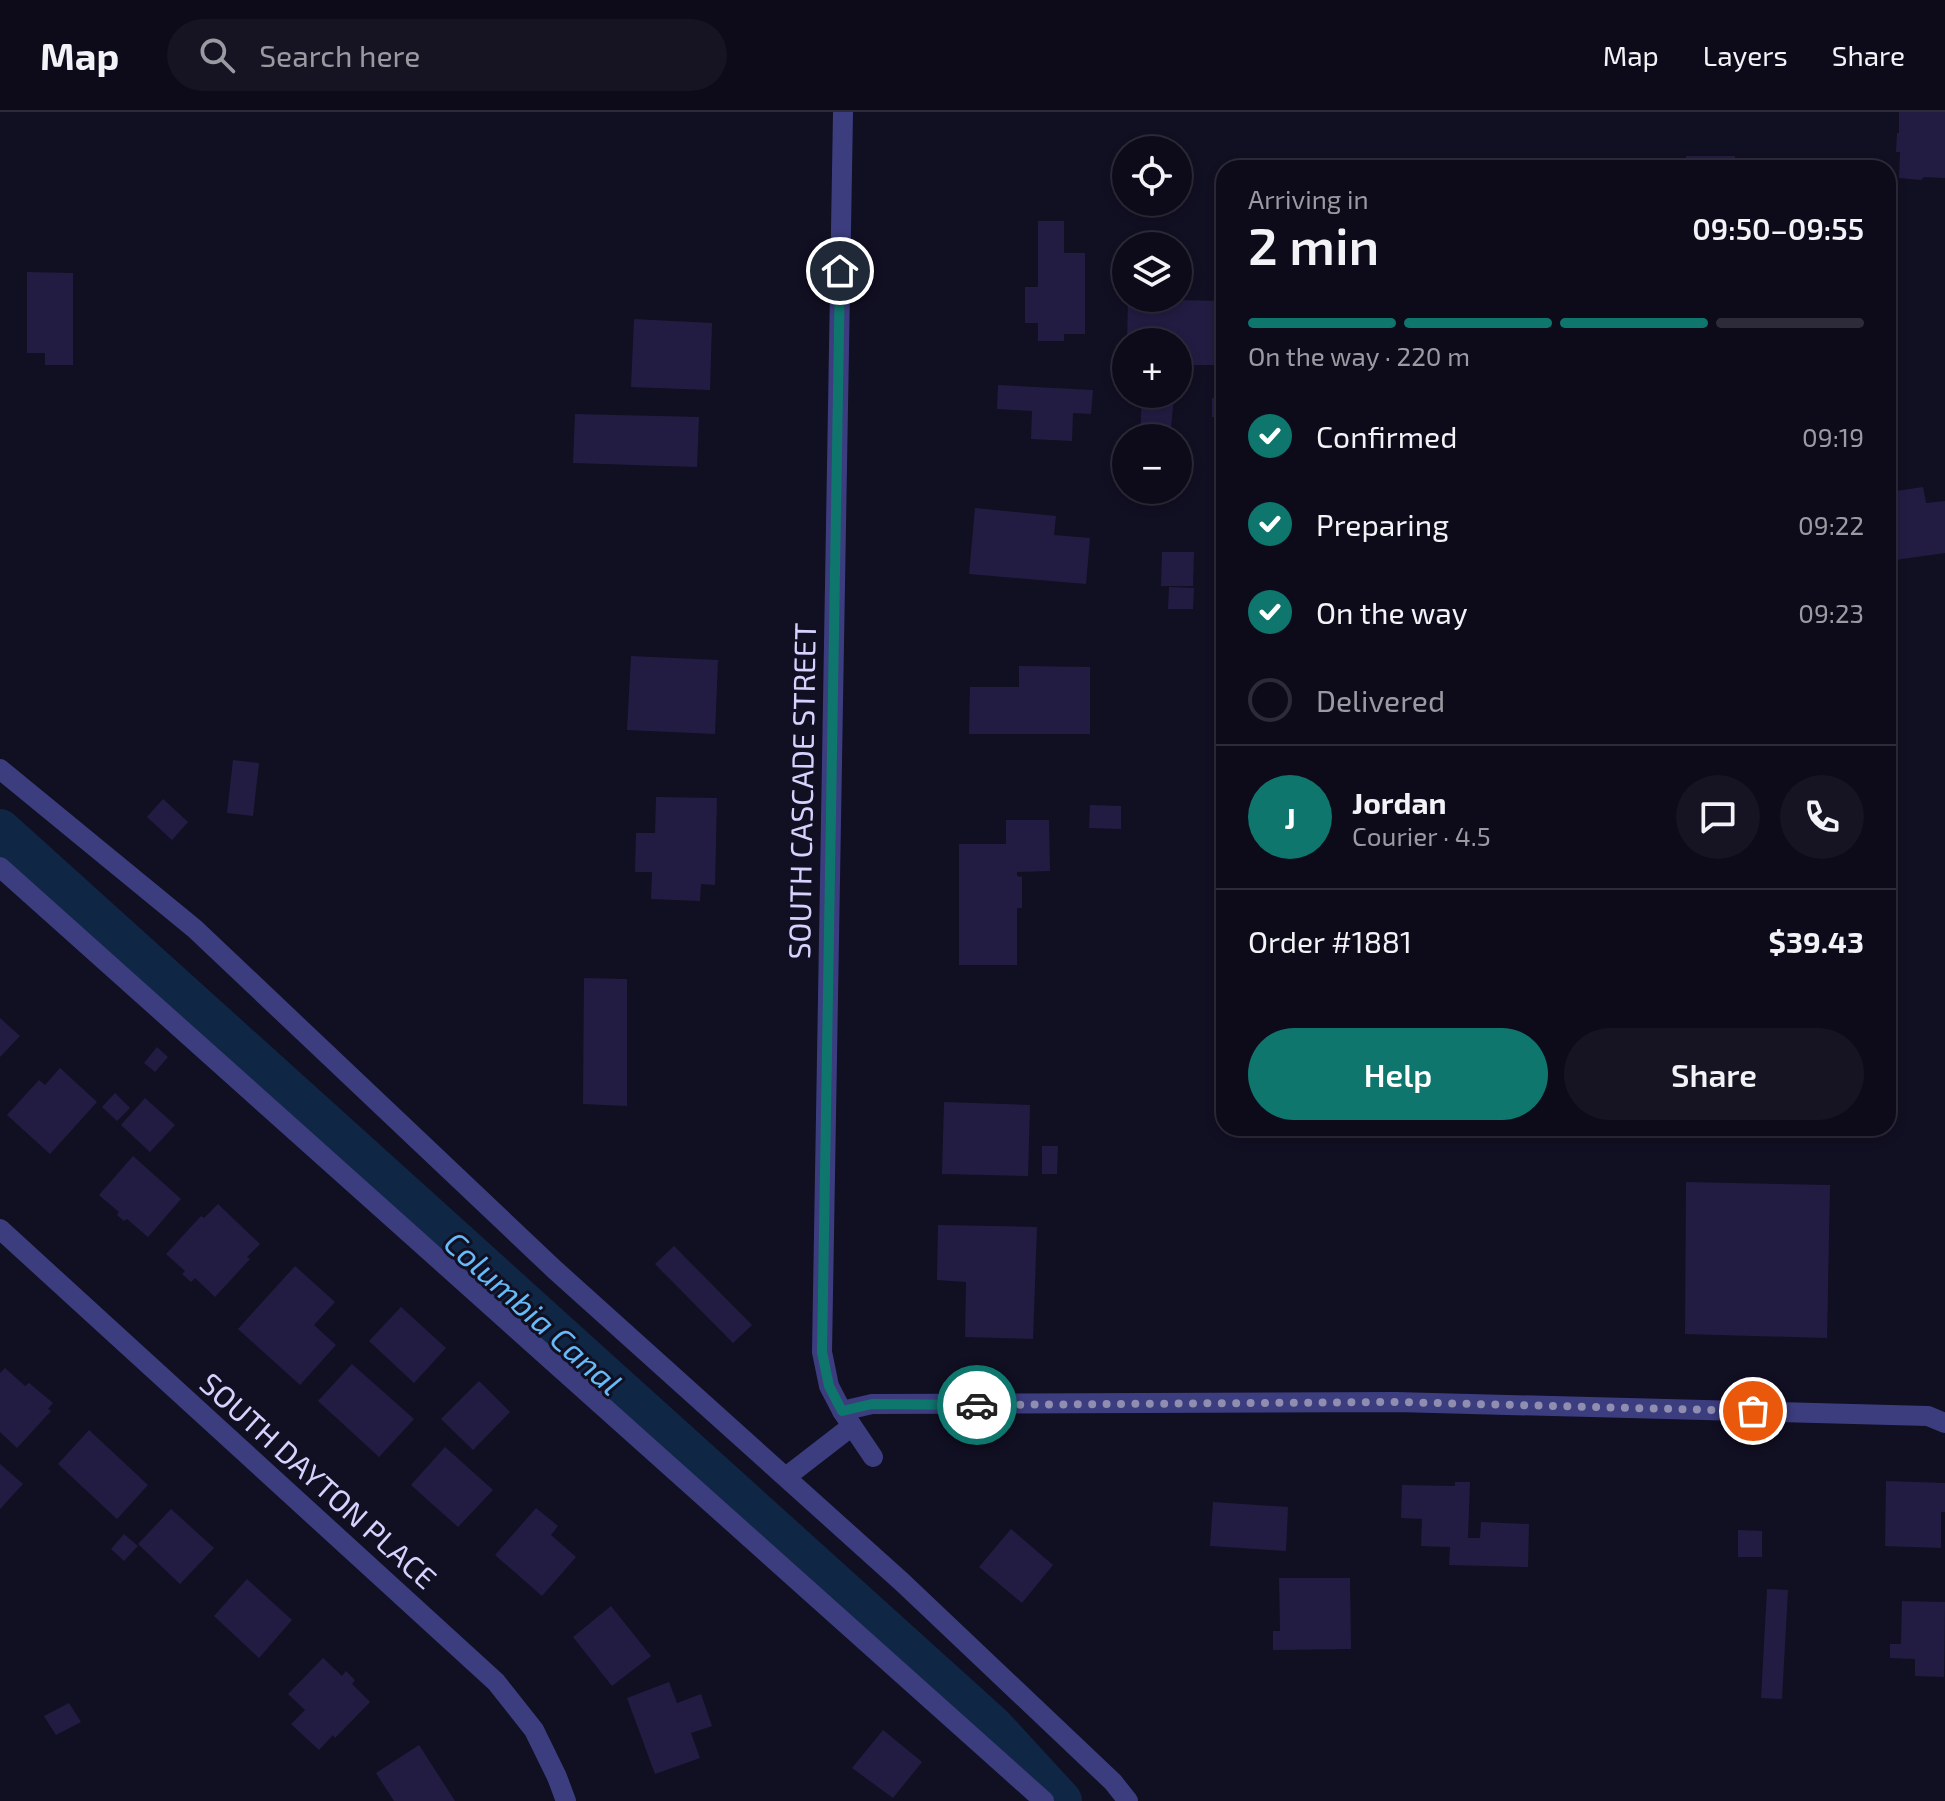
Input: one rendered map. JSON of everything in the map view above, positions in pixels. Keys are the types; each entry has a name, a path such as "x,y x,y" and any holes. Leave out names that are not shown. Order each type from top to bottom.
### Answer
{"street":[{"name":"SOUTH CASCADE STREET","path":"843,112 822,1352 829,1386 873,1457"},
{"path":"0,769 195,929 554,1269 902,1582 1102,1771 1128,1801"},
{"path":"0,867 1044,1801"},
{"name":"SOUTH DAYTON PLACE","path":"0,1229 496,1682 534,1730 566,1801"},
{"path":"786,1477 847,1419 872,1404 1396,1402 1913,1415 1928,1416 1945,1423"}],"building":[{"path":"1899,112 1945,112 1945,178 1899,178 1900,152 1896,152"},
{"path":"1686,156 1735,156 1735,160 1686,160"},
{"path":"1038,221 1064,221 1064,253 1085,253 1085,334 1064,334 1064,341 1038,341 1038,323 1025,323 1025,287 1038,287"},
{"path":"27,272 73,273 73,365 45,365 45,353 27,353"},
{"path":"1192,300 1216,301 1216,365 1192,365 1192,328 1127,328 1128,312 1192,312"},
{"path":"634,319 712,323 710,390 631,387"},
{"path":"998,385 1093,390 1091,414 1073,413 1072,441 1031,439 1032,411 997,409"},
{"path":"1212,398 1216,398 1216,417 1212,417"},
{"path":"1141,408 1173,408 1171,424 1141,424"},
{"path":"575,414 699,417 697,467 573,463"},
{"path":"1923,487 1926,503 1945,501 1945,553 1896,560 1896,491"},
{"path":"975,508 1056,516 1054,535 1090,538 1086,584 969,574"},
{"path":"1162,552 1194,552 1193,586 1161,586"},
{"path":"1169,587 1194,588 1193,609 1168,609"},
{"path":"631,656 718,660 715,734 627,730"},
{"path":"1019,666 1090,667 1090,734 969,734 970,687 1019,687"},
{"path":"233,760 259,763 253,816 227,813"},
{"path":"656,797 717,798 715,885 701,884 700,901 651,899 652,872 635,872 636,833 655,833"},
{"path":"163,799 188,822 172,840 147,817"},
{"path":"1090,805 1121,806 1121,829 1089,828"},
{"path":"1006,820 1049,820 1050,871 1017,872 1017,876 1022,877 1022,908 1017,908 1017,965 959,965 959,844 1006,844"},
{"path":"584,978 627,979 627,1106 583,1104"},
{"path":"0,1018 20,1036 0,1057"},
{"path":"157,1047 168,1057 155,1072 144,1063"},
{"path":"60,1068 97,1102 50,1154 7,1115 39,1080 45,1085"},
{"path":"115,1093 130,1108 117,1121 102,1107"},
{"path":"145,1098 175,1125 150,1152 121,1125"},
{"path":"944,1102 1030,1105 1028,1176 942,1174"},
{"path":"1042,1146 1058,1146 1057,1174 1042,1174"},
{"path":"133,1156 181,1199 148,1237 127,1219 124,1221 117,1215 119,1212 99,1195"},
{"path":"1686,1182 1830,1185 1827,1338 1685,1334"},
{"path":"218,1204 260,1244 215,1297 195,1278 191,1282 182,1274 185,1271 166,1254 201,1216 204,1218"},
{"path":"938,1225 1037,1227 1033,1339 965,1337 966,1282 937,1280"},
{"path":"674,1246 752,1325 733,1343 655,1264"},
{"path":"295,1266 335,1302 314,1325 336,1345 300,1385 238,1329"},
{"path":"401,1307 446,1348 414,1383 369,1341"},
{"path":"352,1364 414,1419 379,1457 318,1401"},
{"path":"5,1368 25,1386 29,1383 53,1403 48,1409 51,1411 17,1448 0,1432 0,1373"},
{"path":"479,1381 510,1412 473,1450 441,1419"},
{"path":"89,1430 148,1485 117,1519 58,1464"},
{"path":"445,1447 493,1490 458,1527 411,1485"},
{"path":"0,1464 23,1484 0,1509"},
{"path":"1886,1481 1945,1483 1941,1548 1885,1546"},
{"path":"1455,1482 1470,1482 1468,1538 1480,1538 1481,1522 1529,1524 1528,1567 1449,1565 1450,1547 1421,1546 1422,1519 1401,1518 1402,1485 1455,1486"},
{"path":"1213,1502 1288,1507 1286,1551 1210,1546"},
{"path":"536,1508 558,1526 551,1535 576,1557 542,1596 495,1555"},
{"path":"171,1509 214,1548 180,1584 138,1544"},
{"path":"1011,1529 1053,1565 1022,1603 979,1567"},
{"path":"1738,1530 1762,1531 1762,1557 1738,1557"},
{"path":"124,1534 138,1546 124,1561 111,1549"},
{"path":"1279,1578 1350,1578 1351,1649 1273,1650 1273,1631 1280,1631"},
{"path":"247,1579 292,1620 259,1658 214,1616"},
{"path":"1767,1589 1788,1590 1782,1699 1761,1698"},
{"path":"1902,1601 1945,1602 1944,1677 1915,1676 1915,1659 1890,1658 1890,1644 1901,1644"},
{"path":"611,1606 651,1656 612,1686 573,1637"},
{"path":"323,1658 342,1676 346,1671 355,1680 352,1684 370,1702 319,1750 291,1724 305,1710 288,1694"},
{"path":"669,1682 677,1703 701,1694 712,1726 691,1733 700,1758 655,1774 627,1698"},
{"path":"69,1703 81,1722 56,1735 44,1716"},
{"path":"883,1730 922,1762 893,1798 852,1768"},
{"path":"419,1745 455,1801 394,1801 376,1773"}],"waterway":[{"name":"Columbia Canal","path":"0,830 992,1726 1061,1801"}],"way so far":[{"path":"977,1405 1396,1402 1753,1411"}],"route":[{"path":"840,271 822,1352 829,1386 842,1411 872,1404 977,1405"}]}
